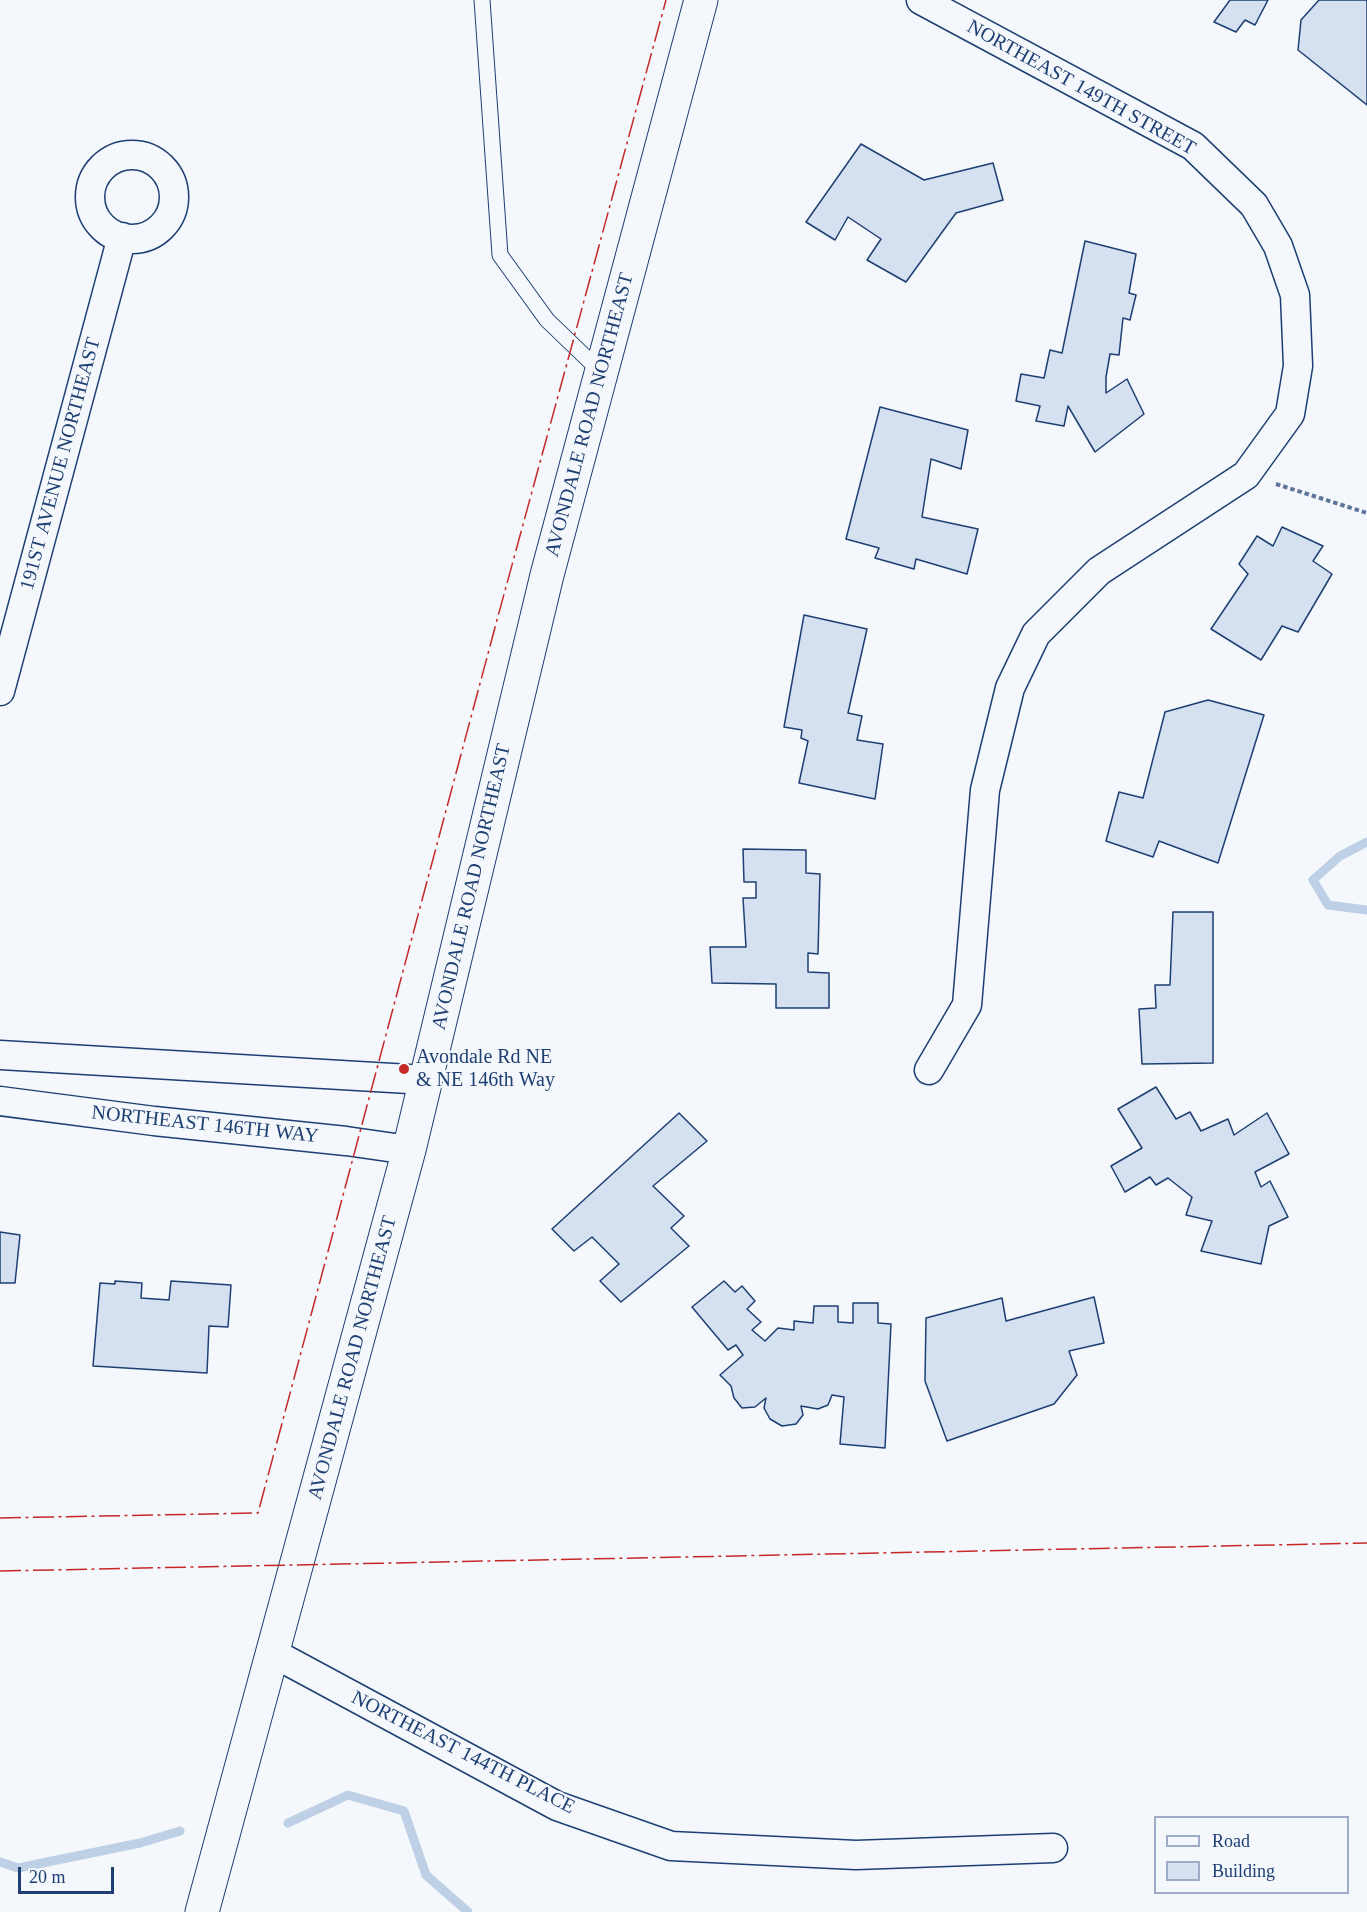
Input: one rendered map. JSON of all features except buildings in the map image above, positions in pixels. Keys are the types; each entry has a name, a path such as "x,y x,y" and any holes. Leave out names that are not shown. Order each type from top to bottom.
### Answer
{"main road":[{"name":"AVONDALE ROAD NORTHEAST","path":"202,1912 410,1150 547,575 701,0"}],"street":[{"name":"NORTHEAST 149TH STREET","path":"921,0 1193,146 1254,205 1278,246 1294,295 1299,366 1290,414 1246,475 1099,571 1036,634 1010,688 985,790 968,1005 929,1070"},
{"name":"191ST AVENUE NORTHEAST","path":"0,691 122,237"},
{"path":"0,1055 426,1080"},
{"name":"NORTHEAST 146TH WAY","path":"0,1101 410,1150"},
{"name":"NORTHEAST 144TH PLACE","path":"273,1653 557,1806 671,1846 856,1855 1053,1848"}],"lane":[{"path":"482,0 500,255 547,320 601,372"}],"path":[{"path":"1246,475 1367,513"}],"waterway":[{"path":"1367,842 1340,856 1313,880 1328,905 1367,910"},
{"path":"288,1823 348,1795 404,1811 426,1875 468,1912"},
{"path":"0,1862 18,1868 140,1843 180,1831"}],"power":[{"path":"0,1518 258,1513 666,0"},
{"path":"0,1571 1367,1543"}],"place":[{"name":"Avondale Rd NE & NE 146th Way","path":"404,1069"}]}
